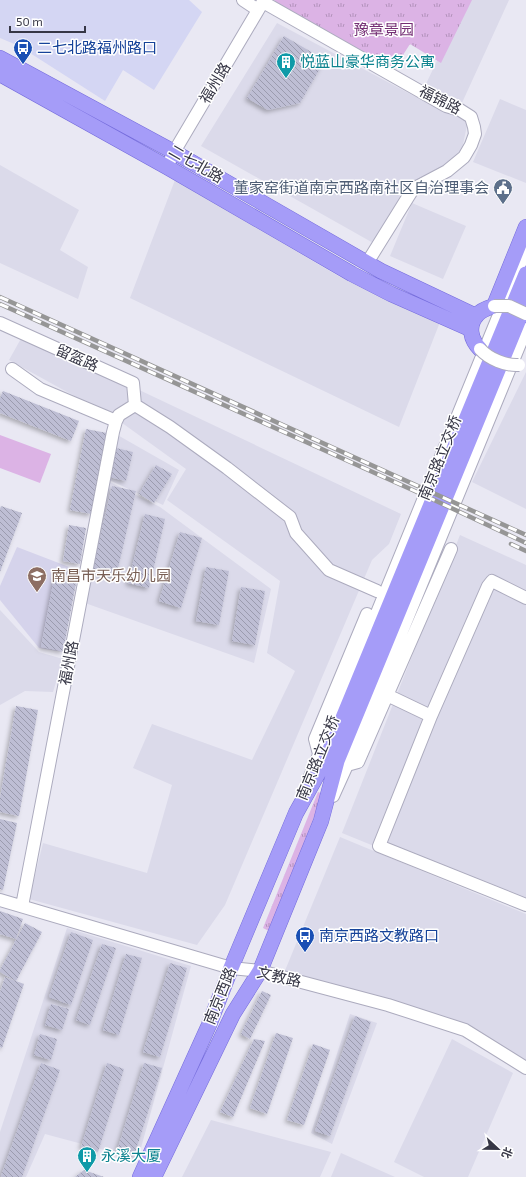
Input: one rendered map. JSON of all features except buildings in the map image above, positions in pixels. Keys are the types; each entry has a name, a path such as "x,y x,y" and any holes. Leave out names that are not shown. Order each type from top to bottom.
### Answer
{"main road":[{"name":"二七北路","path":"0,58 174,152 381,271 476,316"},
{"name":"二七北路","path":"0,74 167,167 352,274 391,294 470,329"},
{"path":"480,350 474,344 470,329 476,316 483,310 494,306 526,227"},
{"name":"南京路立交桥","path":"296,813 326,759 526,274"},
{"name":"南京路立交桥","path":"321,821 337,761 526,302"},
{"name":"南京西路","path":"140,1177 209,1025 231,968 296,813"},
{"name":"南京西路","path":"154,1177 233,1014 260,971 321,821"}],"street":[{"name":"福锦路","path":"243,0 262,4 446,106 460,110 472,117 475,134 464,157 447,171 413,189 367,263"},
{"name":"福州路","path":"167,167 174,152 262,4"},
{"name":"南京路立交桥","path":"296,813 526,249"},
{"path":"494,306 509,306 526,314"},
{"name":"留盔路","path":"0,323 133,383 135,405"},
{"name":"南京路立交桥","path":"321,821 347,765 526,329"},
{"path":"480,350 485,355 510,366 523,364"},
{"path":"12,369 40,389 116,421 119,415 135,405 170,427 227,468 290,517 296,533 329,570 377,591"},
{"name":"福州路","path":"22,906 116,421"},
{"path":"347,765 358,762 450,549"},
{"path":"319,754 315,739 391,558"},
{"path":"526,598 492,581 488,586 431,716 379,846 526,905"},
{"path":"387,696 431,716"},
{"name":"文教路","path":"0,900 231,968 260,971 388,1005 465,1030 526,1068"}],"shaded area":[{"path":"0,0 189,0 202,12 154,90 123,70 105,101 19,46 0,38"},
{"path":"451,0 509,0 461,105 425,86 463,6"},
{"path":"277,23 414,96 468,121 462,149 447,164 403,191 375,244 201,146"},
{"path":"500,99 526,110 526,183 473,162"},
{"path":"0,165 79,210 60,250 88,267 78,299 0,263"},
{"path":"175,180 340,277 440,322 399,427 130,298"},
{"path":"412,203 466,226 443,279 390,256"},
{"path":"23,335 401,514 389,544 372,560 225,905 197,945 29,899 43,843 147,873 172,785 133,768 152,724 252,760 295,671 267,653 280,581 167,500 186,469 118,420 9,360"},
{"path":"526,372 526,509 472,482"},
{"path":"114,433 179,470 163,505 105,478"},
{"path":"108,481 160,507 271,589 254,663 85,603"},
{"path":"460,535 526,565 526,908 342,833"},
{"name":"南昌市天乐幼儿园","path":"17,547 77,570 63,652 39,648 0,600 0,586"},
{"path":"0,610 39,652 63,659 53,692 25,691 0,705"},
{"path":"340,837 526,914 526,1062 462,1024 284,973"},
{"path":"67,928 191,966 138,1159 45,1134 26,1177 0,1177 0,1132"},
{"path":"350,1014 377,1023 332,1144 311,1133"},
{"path":"452,1039 513,1073 468,1177 424,1177 394,1162"},
{"path":"211,1120 331,1152 320,1177 182,1177"},
{"path":"341,1153 395,1177 331,1177"}],"green space":[{"name":"豫章景园","path":"472,0 441,63 410,44 394,69 274,1"},
{"path":"0,435 51,454 40,483 0,468"},
{"path":"318,792 323,794 269,931 263,928"}],"railway":[{"path":"0,297 526,535"},
{"path":"0,304 417,492 526,543"},
{"path":"511,544 526,551"}],"place":[{"name":"二七北路福州路口","path":"23,65"},
{"name":"悦蓝山豪华商务公寓","path":"286,79"},
{"name":"董家窑街道南京西路南社区自治理事会","path":"503,205"},
{"name":"南昌市天乐幼儿园","path":"37,593"},
{"name":"南京西路文教路口","path":"305,953"},
{"name":"永溪大厦","path":"87,1173"}]}
